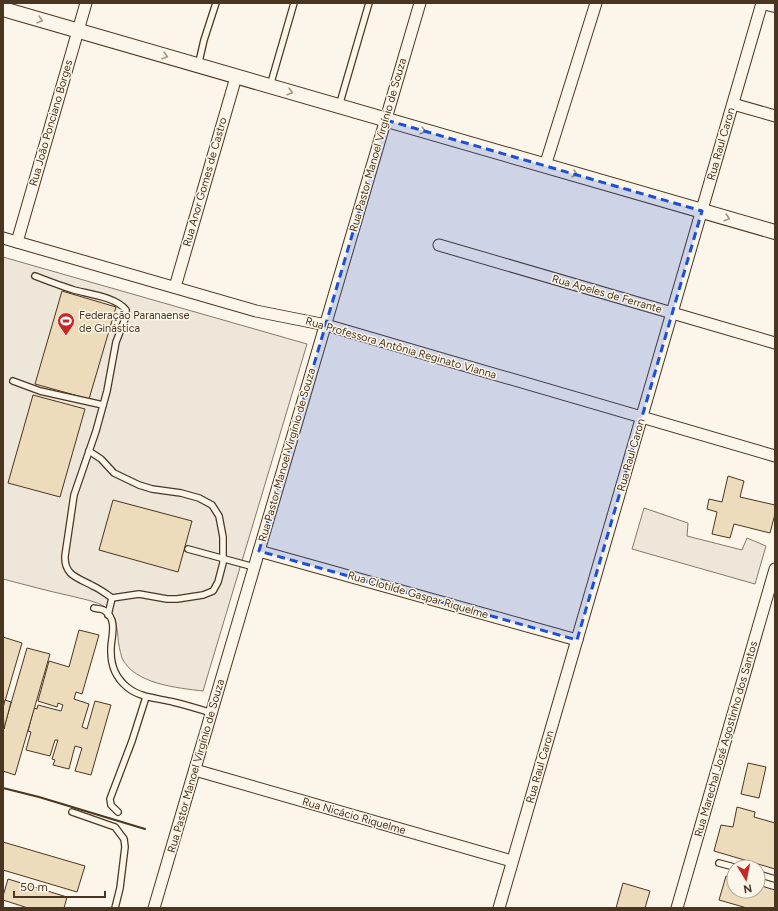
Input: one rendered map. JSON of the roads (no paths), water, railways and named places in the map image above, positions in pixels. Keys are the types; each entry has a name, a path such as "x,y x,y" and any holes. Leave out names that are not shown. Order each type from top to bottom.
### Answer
{"street":[{"name":"Rua João Ponciano Borges","path":"17,242 86,3"},
{"name":"Rua Pastor Manoel Virgínio de Souza","path":"154,908 420,3"},
{"path":"545,166 596,3"},
{"name":"Rua Raul Caron","path":"499,908 762,3"},
{"path":"768,3 775,5"},
{"path":"3,10 775,232"},
{"name":"Rua Anor Gomes de Castro","path":"175,288 236,77"},
{"path":"733,104 775,116"},
{"name":"Rua Professora Antônia Reginato Vianna","path":"3,238 256,311 326,325 775,456"},
{"name":"Rua Apeles de Ferrante","path":"439,245 775,343"},
{"name":"Rua Clotilde Gaspar Riquelme","path":"259,550 577,640"},
{"name":"Rua Marechal José Agostinho dos Santos","path":"678,908 775,569"},
{"name":"Rua Nicácio Riquelme","path":"195,770 512,861"}],"lane":[{"path":"198,66 204,40 216,3"},
{"path":"270,86 294,3"},
{"path":"339,106 369,3"},
{"path":"35,276 74,290 114,301 124,306 126,310 125,318 116,342 103,405 74,495 65,562 71,575 94,586 112,598 139,594 167,599 203,595 213,590 218,582 223,558 223,537 218,516 212,505 199,498 181,493 152,489 139,485 114,473 101,459 89,451"},
{"path":"13,382 40,391 103,405"},
{"path":"188,549 254,567"},
{"path":"108,615 112,598"},
{"path":"94,608 105,611 113,624 111,653 113,667 116,674 126,686 146,697 167,700 212,713"},
{"path":"118,812 111,804 110,799 132,741 146,697"},
{"path":"72,812 115,827 124,839 125,847 121,881 114,908"},
{"path":"719,863 726,865"}],"place":[{"name":"Federação Paranaense de Ginástica","path":"66,336"}]}
